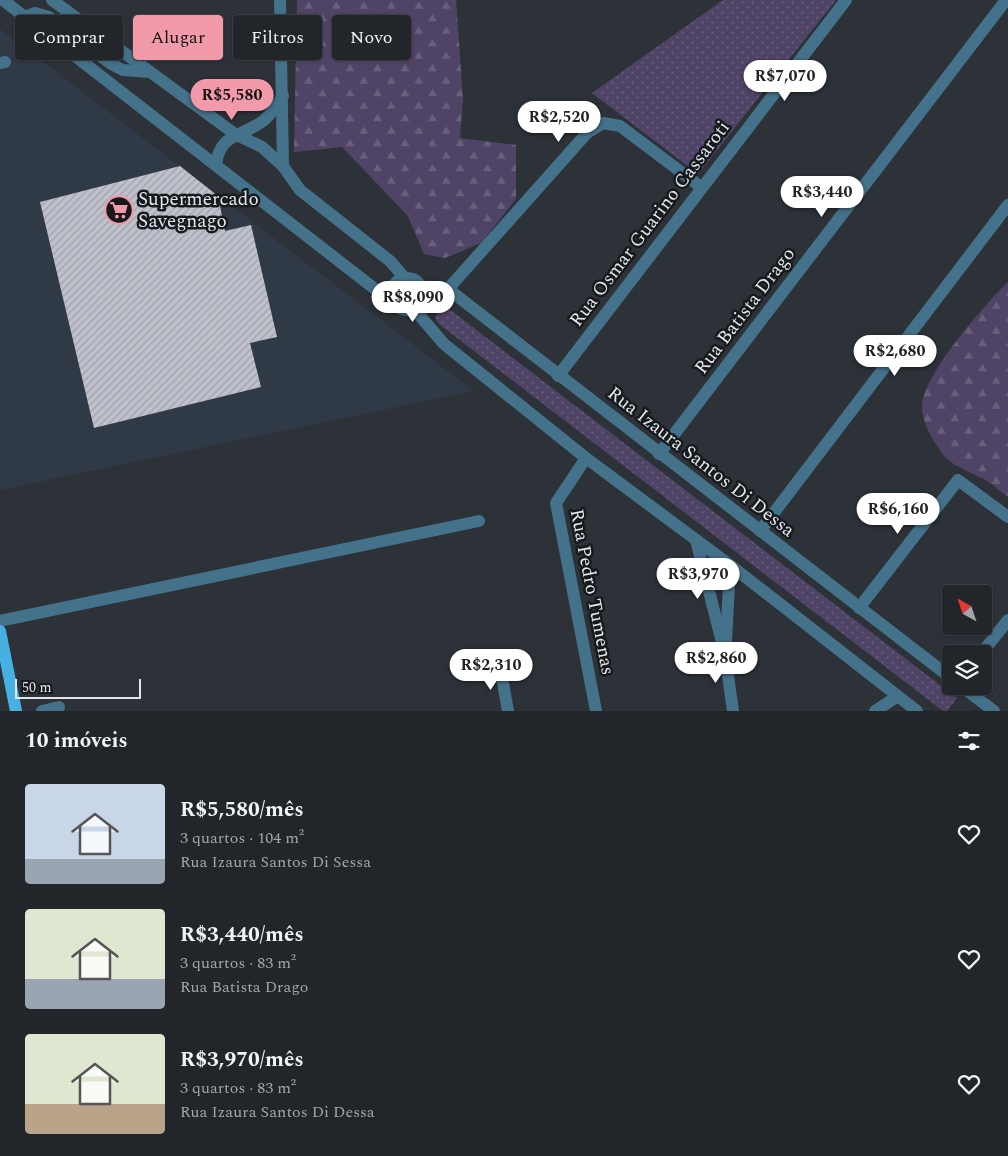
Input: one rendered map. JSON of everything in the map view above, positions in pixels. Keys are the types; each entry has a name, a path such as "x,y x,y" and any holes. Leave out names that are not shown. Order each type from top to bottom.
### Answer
{"main road":[{"path":"0,632 16,711"}],"street":[{"path":"3,0 22,15"},
{"path":"52,0 235,134 262,147 283,166 300,190 390,261 404,278"},
{"path":"280,0 283,166"},
{"name":"Rua Osmar Guarino Cassaroti","path":"558,376 846,0"},
{"name":"Rua Batista Drago","path":"659,454 1006,0"},
{"path":"30,15 35,13 42,15"},
{"path":"81,60 399,308 406,311 414,309 421,304 424,297 423,289 419,282 412,278 404,278 397,281 392,287 393,303"},
{"path":"106,60 123,70 150,72"},
{"path":"216,164 218,150 235,134 263,121 283,96"},
{"path":"423,289 448,290 587,133 603,123 620,126 702,187"},
{"path":"760,531 1008,205"},
{"name":"Rua Izaura Santos Di Dessa","path":"448,290 942,671"},
{"path":"414,309 444,344 586,458 730,565 917,711"},
{"name":"Rua Pedro Tumenas","path":"586,458 556,503 596,711"},
{"path":"859,608 958,480 1008,517"},
{"path":"0,621 479,521"},
{"path":"696,540 725,654 734,711"},
{"path":"725,654 730,565"},
{"path":"989,645 1008,620"},
{"path":"500,666 508,711"},
{"path":"973,695 994,711"},
{"path":"875,711 898,696"},
{"path":"42,711 59,707"}],"shaded area":[{"name":"Supermercado Savegnago","path":"0,29 15,40 15,60 41,60 474,391 0,490"}],"green space":[{"path":"297,0 456,0 463,99 460,138 516,145 516,199 481,243 445,258 424,254 408,216 342,147 294,152 296,60 322,60 322,15 297,15"},
{"path":"723,0 836,0 698,174 592,93"},
{"path":"1008,282 1008,497 990,483 957,466 946,458 929,431 922,413 922,407 932,378 956,341"},
{"path":"441,307 449,309 942,687 942,695 953,695 957,698 947,711 943,711 439,324 435,317"}],"building":[{"path":"180,166 218,196 225,231 251,225 277,337 250,343 261,387 94,428 40,202"}],"place":[{"name":"Supermercado Savegnago","path":"119,210"}]}
